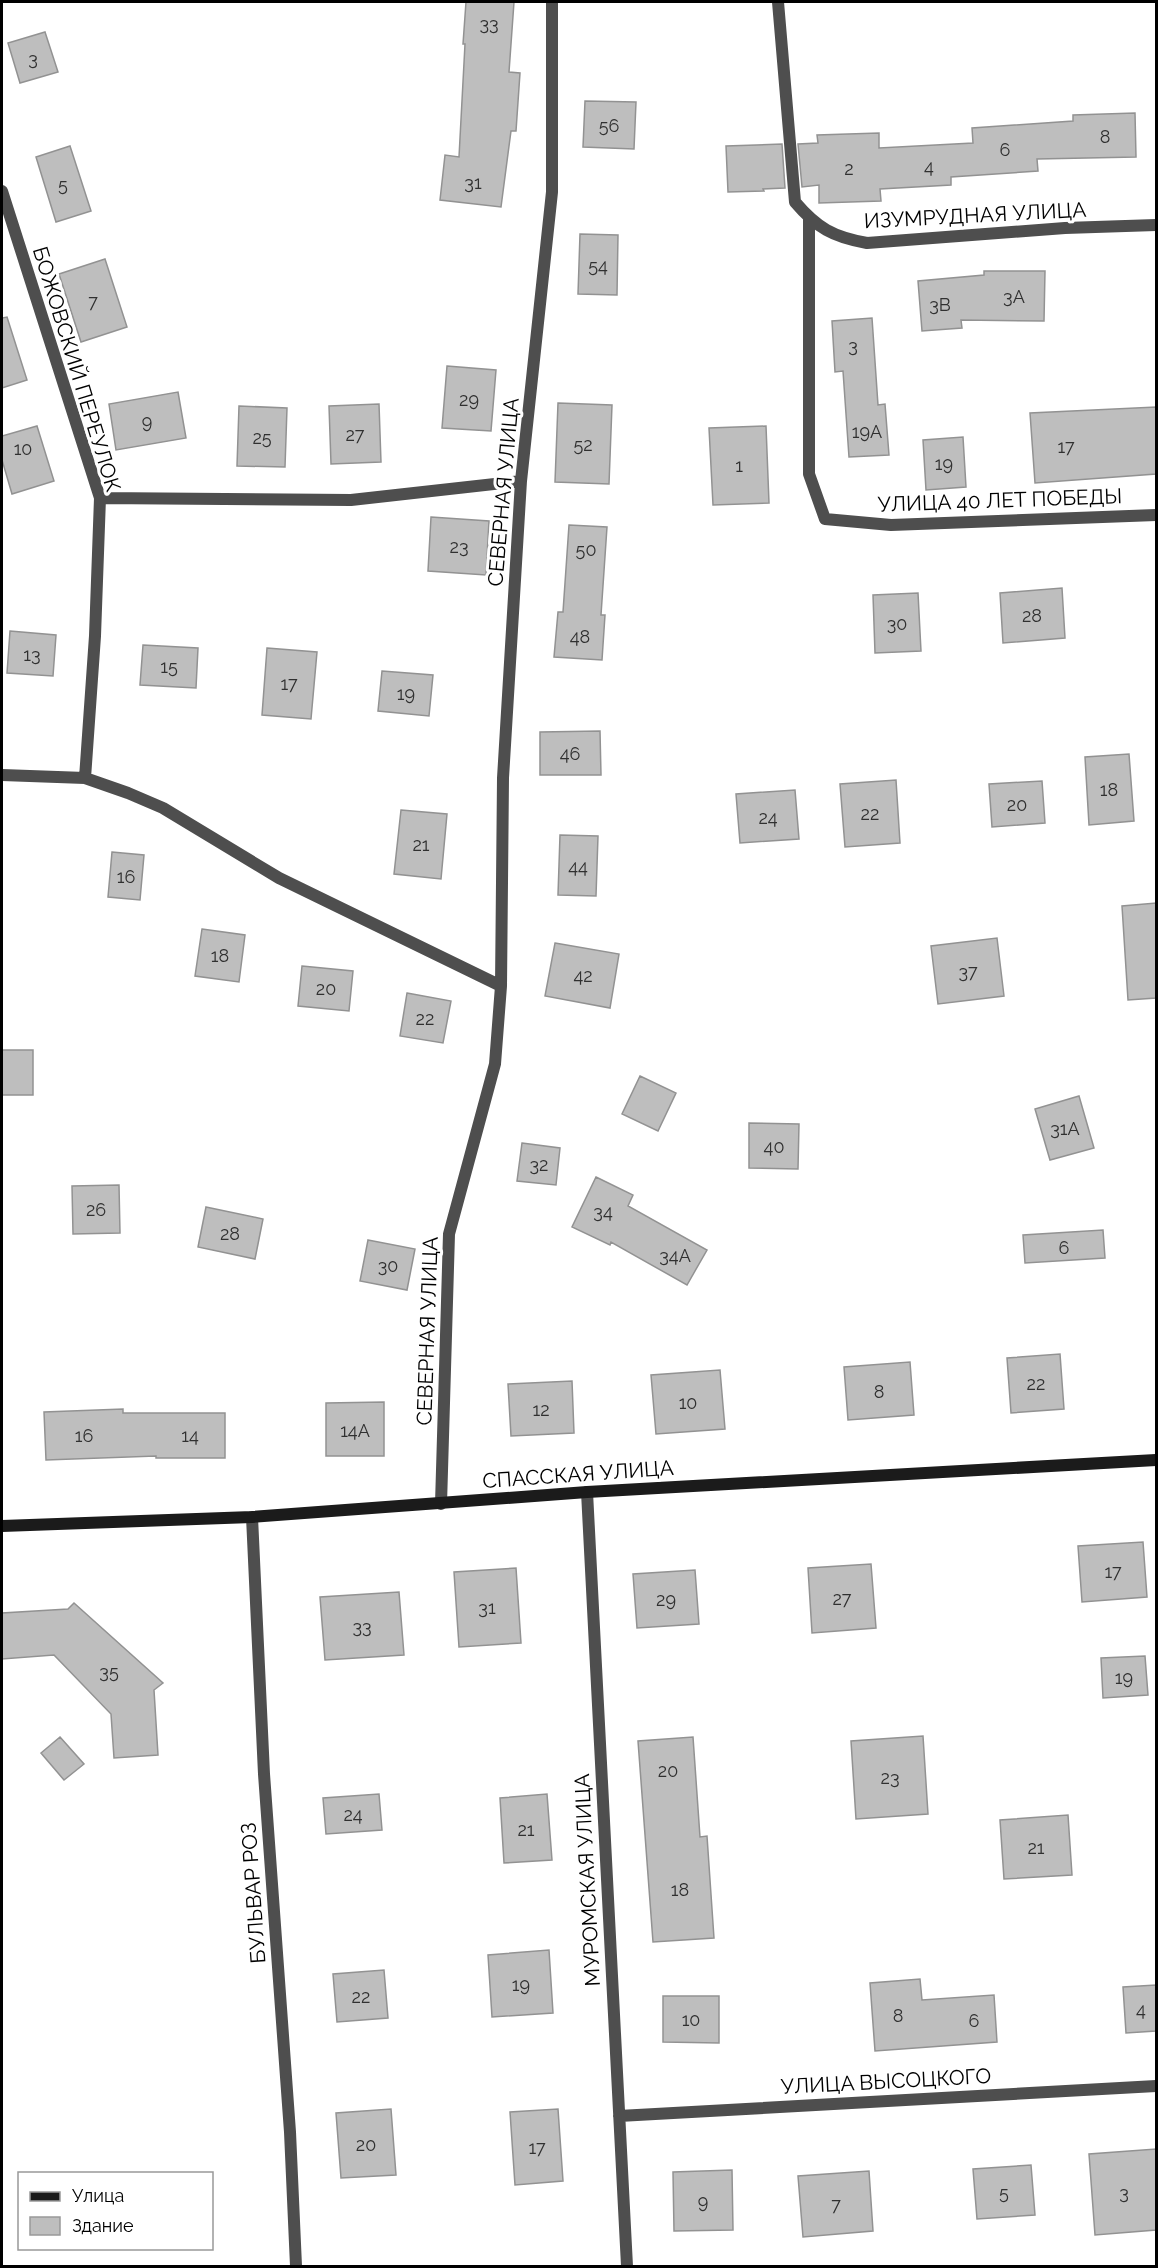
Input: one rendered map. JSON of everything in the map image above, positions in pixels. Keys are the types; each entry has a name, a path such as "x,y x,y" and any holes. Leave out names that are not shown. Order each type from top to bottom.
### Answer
{"street":[{"name":"СЕВЕРНАЯ УЛИЦА","path":"441,1504 449,1234 495,1064 501,986 503,778 521,481 552,192 552,2"},
{"name":"ИЗУМРУДНАЯ УЛИЦА","path":"778,2 795,202 809,218 825,230 844,239 867,243 1065,228 1156,225"},
{"name":"БОЖОВСКИЙ ПЕРЕУЛОК","path":"2,191 100,498 95,636 85,778"},
{"name":"УЛИЦА 40 ЛЕТ ПОБЕДЫ","path":"809,218 809,474 825,519 891,525 1156,515"},
{"path":"100,498 351,500 521,481"},
{"path":"2,775 85,778 163,808 279,878 501,986"},
{"name":"СПАССКАЯ УЛИЦА","path":"2,1526 252,1516 587,1492 1156,1460"},
{"name":"МУРОМСКАЯ УЛИЦА","path":"587,1492 627,2266"},
{"name":"БУЛЬВАР РОЗ","path":"252,1516 264,1774 290,2132 296,2266"},
{"name":"УЛИЦА ВЫСОЦКОГО","path":"619,2116 1156,2086"}],"building":[{"path":"466,2 514,2 509,72 520,73 516,131 511,131 501,207 440,200 445,155 459,157"},
{"path":"45,32 58,72 20,83 8,43"},
{"path":"585,101 636,102 634,149 583,147"},
{"path":"1135,113 1136,157 1037,159 1038,171 951,177 951,185 880,189 881,201 819,203 819,185 802,187 798,144 818,143 817,135 879,133 879,148 973,143 972,128 1073,121 1073,115"},
{"path":"782,144 785,188 728,192 726,146"},
{"path":"70,146 91,211 56,222 36,157"},
{"path":"580,234 618,235 617,295 578,294"},
{"path":"105,259 127,327 81,342 59,274"},
{"path":"984,271 1045,271 1044,321 961,320 962,328 922,331 918,281 984,275"},
{"path":"7,317 27,380 2,388 2,318"},
{"path":"872,318 878,405 885,404 889,455 849,457 843,371 835,372 832,321"},
{"path":"447,366 496,370 491,431 442,428"},
{"path":"178,392 186,438 116,450 109,404"},
{"path":"558,403 612,405 609,484 555,482"},
{"path":"379,404 381,462 331,464 329,406"},
{"path":"239,406 287,408 285,467 237,466"},
{"path":"1156,407 1156,474 1035,483 1030,413"},
{"path":"37,426 54,481 12,494 2,460 2,436"},
{"path":"766,426 769,503 713,505 709,428"},
{"path":"963,437 966,487 926,490 923,440"},
{"path":"431,517 489,521 486,575 428,571"},
{"path":"569,525 607,527 601,615 605,615 602,660 554,657 558,612 563,612"},
{"path":"1062,588 1065,638 1003,643 1000,593"},
{"path":"918,593 921,651 875,653 873,595"},
{"path":"10,631 56,635 53,676 7,673"},
{"path":"143,645 198,648 196,688 140,685"},
{"path":"267,648 317,652 311,719 262,715"},
{"path":"382,671 433,675 429,716 378,711"},
{"path":"600,731 601,775 540,775 540,732"},
{"path":"1129,754 1134,821 1089,825 1085,757"},
{"path":"896,780 900,843 845,847 840,784"},
{"path":"1042,781 1045,823 992,827 989,784"},
{"path":"795,790 799,839 740,843 736,794"},
{"path":"401,810 447,814 441,879 394,874"},
{"path":"560,835 598,836 596,896 558,895"},
{"path":"112,852 144,855 140,900 108,897"},
{"path":"1156,903 1156,998 1128,1000 1122,906"},
{"path":"202,929 245,935 239,982 195,976"},
{"path":"997,938 1004,996 938,1004 931,946"},
{"path":"555,943 619,954 610,1008 545,996"},
{"path":"302,966 353,971 349,1011 298,1006"},
{"path":"407,993 451,1001 443,1043 400,1036"},
{"path":"2,1050 33,1050 33,1095 2,1095"},
{"path":"640,1076 676,1093 658,1131 622,1114"},
{"path":"1079,1096 1094,1148 1050,1160 1035,1109"},
{"path":"749,1123 799,1124 798,1169 749,1168"},
{"path":"522,1143 560,1148 556,1185 517,1181"},
{"path":"596,1177 633,1195 628,1206 707,1250 687,1285 611,1242 610,1245 572,1227"},
{"path":"119,1185 120,1233 73,1234 72,1186"},
{"path":"206,1207 263,1219 255,1259 198,1247"},
{"path":"1103,1230 1105,1258 1025,1263 1023,1235"},
{"path":"368,1240 415,1249 407,1290 360,1281"},
{"path":"1060,1354 1064,1409 1011,1413 1007,1358"},
{"path":"910,1362 914,1415 848,1420 844,1367"},
{"path":"720,1370 725,1429 656,1434 651,1375"},
{"path":"572,1381 574,1433 511,1436 508,1384"},
{"path":"384,1402 384,1456 326,1456 326,1403"},
{"path":"123,1409 123,1413 225,1413 225,1458 156,1458 156,1456 46,1460 44,1412"},
{"path":"1143,1542 1147,1597 1082,1602 1078,1546"},
{"path":"871,1564 876,1628 812,1633 808,1568"},
{"path":"516,1568 521,1643 459,1647 454,1572"},
{"path":"695,1570 699,1624 637,1628 633,1574"},
{"path":"399,1592 404,1655 325,1660 320,1597"},
{"path":"74,1603 163,1683 154,1690 158,1755 114,1758 111,1714 54,1655 2,1659 2,1613 68,1609"},
{"path":"1145,1656 1148,1695 1103,1698 1101,1658"},
{"path":"923,1736 928,1814 856,1819 851,1741"},
{"path":"60,1737 84,1764 64,1780 41,1753"},
{"path":"693,1737 700,1837 707,1836 714,1938 653,1942 638,1741"},
{"path":"379,1794 382,1830 326,1834 323,1798"},
{"path":"547,1794 552,1860 504,1863 500,1798"},
{"path":"1068,1815 1072,1875 1004,1879 1000,1820"},
{"path":"549,1950 553,2013 492,2017 488,1955"},
{"path":"384,1970 388,2018 337,2022 333,1974"},
{"path":"920,1979 922,2000 994,1995 997,2042 875,2051 870,1983"},
{"path":"1156,1985 1156,2031 1126,2033 1123,1987"},
{"path":"663,1996 719,1996 719,2043 663,2042"},
{"path":"391,2109 396,2175 341,2178 336,2113"},
{"path":"558,2109 563,2181 515,2185 510,2112"},
{"path":"1156,2149 1156,2230 1095,2235 1089,2154"},
{"path":"1031,2165 1035,2215 977,2219 973,2169"},
{"path":"732,2170 733,2230 674,2231 673,2172"},
{"path":"869,2171 873,2231 803,2237 798,2176"}]}
